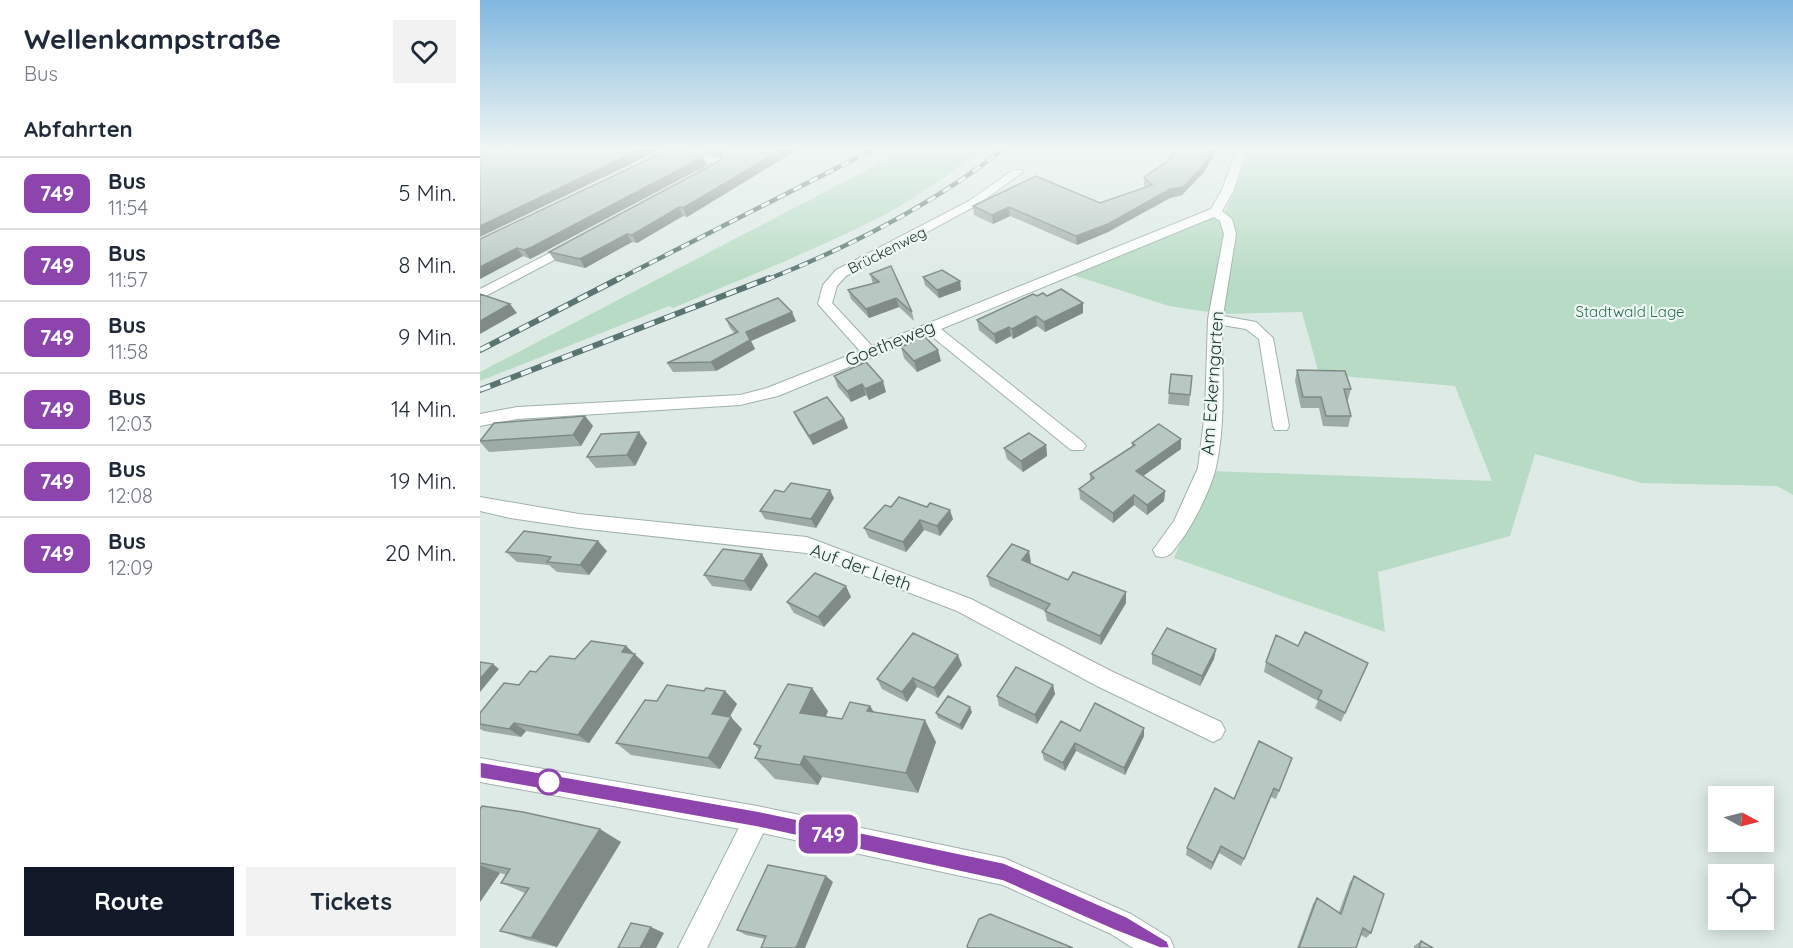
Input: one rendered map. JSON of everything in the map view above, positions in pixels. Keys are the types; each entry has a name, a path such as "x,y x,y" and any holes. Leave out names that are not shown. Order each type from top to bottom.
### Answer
{"street":[{"name":"Brückenweg","path":"869,351 825,304 830,285 841,273 973,203 988,192"},
{"path":"1215,212 1226,199 1227,192"},
{"name":"Am Eckerngarten","path":"1163,550 1182,525 1207,468 1213,412 1215,319 1230,234 1226,219 1215,212"},
{"name":"Goetheweg","path":"480,420 517,413 740,400 772,392 1215,212"},
{"path":"480,295 584,239"},
{"path":"1215,319 1251,325 1266,338 1281,426"},
{"path":"930,327 1077,446"},
{"name":"Auf der Lieth","path":"480,504 510,511 579,521 807,545 964,605 1105,679 1213,730"},
{"path":"480,770 757,819 1004,872 1121,924 1160,948"},
{"path":"692,948 757,819"}],"green space":[{"path":"824,192 922,192 878,218 827,242 673,308 669,306 480,381 480,372"},
{"name":"Stadtwald Lage","path":"1234,192 1793,192 1793,495 1777,486 1642,483 1535,454 1510,536 1378,572 1385,632 1174,558 1211,471 1492,481 1455,386 1319,374 1302,312 1222,314 1169,306 1070,274 1225,212"}],"building":[{"path":"480,192 551,192 480,226"},
{"path":"579,192 636,192 532,247 524,250 517,248 480,267 480,239"},
{"path":"661,192 710,192 683,208 679,207 632,235 627,234 580,259 549,252"},
{"path":"1002,192 1074,192 1100,203 1131,192 1164,192 1108,224 1076,236 1009,207 992,215 973,206"},
{"path":"891,266 912,312 896,298 866,309 848,290 879,282 870,274"},
{"path":"942,270 960,281 937,290 923,277"},
{"path":"1061,289 1083,303 1044,322 1036,316 1012,329 1009,327 994,334 977,320 1033,294 1037,296 1043,293 1047,296"},
{"path":"480,294 510,304 480,321"},
{"path":"778,298 792,312 746,332 750,340 711,362 667,363 738,332 726,319"},
{"path":"917,329 938,350 914,361 901,347 912,342 912,331"},
{"path":"866,362 883,381 865,389 862,384 847,391 834,376"},
{"path":"1297,370 1345,371 1351,389 1344,389 1351,416 1326,416 1321,397 1303,397"},
{"path":"1171,374 1192,376 1190,395 1169,393"},
{"path":"827,397 844,419 809,436 794,412"},
{"path":"585,416 573,435 480,441 494,423"},
{"path":"1159,424 1181,439 1136,471 1165,491 1147,505 1134,495 1113,513 1079,489 1094,478 1090,474 1135,445 1132,443"},
{"path":"639,432 627,455 587,457 601,434"},
{"path":"1029,433 1046,445 1021,461 1004,448"},
{"path":"791,483 830,490 811,519 760,511 775,490 784,492"},
{"path":"899,497 927,507 930,503 950,510 937,526 920,520 903,542 864,528 885,505 891,507"},
{"path":"524,531 598,541 580,565 547,562 551,557 540,555 506,552"},
{"path":"1012,544 1029,551 1022,560 1068,580 1073,572 1126,592 1100,636 1045,611 1050,604 987,576"},
{"path":"723,549 762,554 744,581 704,575"},
{"path":"815,573 846,586 818,617 787,602"},
{"path":"1167,628 1216,649 1202,676 1152,654"},
{"path":"1305,632 1368,663 1345,713 1318,699 1322,691 1266,662 1276,635 1298,646"},
{"path":"913,633 958,655 934,688 913,678 902,692 877,679"},
{"path":"591,641 626,646 622,652 635,654 578,735 514,723 509,729 480,724 480,713 504,683 519,685 530,671 536,672 550,656 575,659"},
{"path":"480,662 493,664 480,679"},
{"path":"1016,667 1053,685 1035,715 997,696"},
{"path":"788,684 812,688 800,713 842,719 850,702 870,706 867,711 925,720 906,773 804,756 800,765 755,758 761,746 754,744"},
{"path":"667,685 704,691 706,688 725,691 712,714 731,717 708,758 616,743 645,700 657,701"},
{"path":"948,696 970,707 960,725 936,713"},
{"path":"1095,703 1144,728 1124,768 1075,743 1063,763 1042,752 1061,721 1080,731"},
{"path":"1259,741 1292,758 1279,791 1274,788 1244,859 1221,846 1213,863 1187,848 1215,788 1234,799"},
{"path":"482,806 523,812 600,829 531,938 500,931 529,888 501,883 510,869 480,863 480,809"},
{"path":"768,865 826,876 796,948 761,948 766,936 737,930"},
{"path":"1354,876 1384,894 1371,933 1363,928 1356,948 1299,948 1317,898 1341,914"},
{"path":"990,914 1073,948 968,948 979,919"},
{"path":"631,923 651,927 640,948 618,948"},
{"path":"1421,941 1433,948 1419,948"}],"railway":[{"path":"617,280 789,192"},
{"path":"766,280 860,238 942,192"},
{"path":"480,350 620,278"},
{"path":"480,390 769,278"}],"bus line":[{"name":"749","path":"480,770 757,819 1004,872 1121,924 1160,948"}]}
